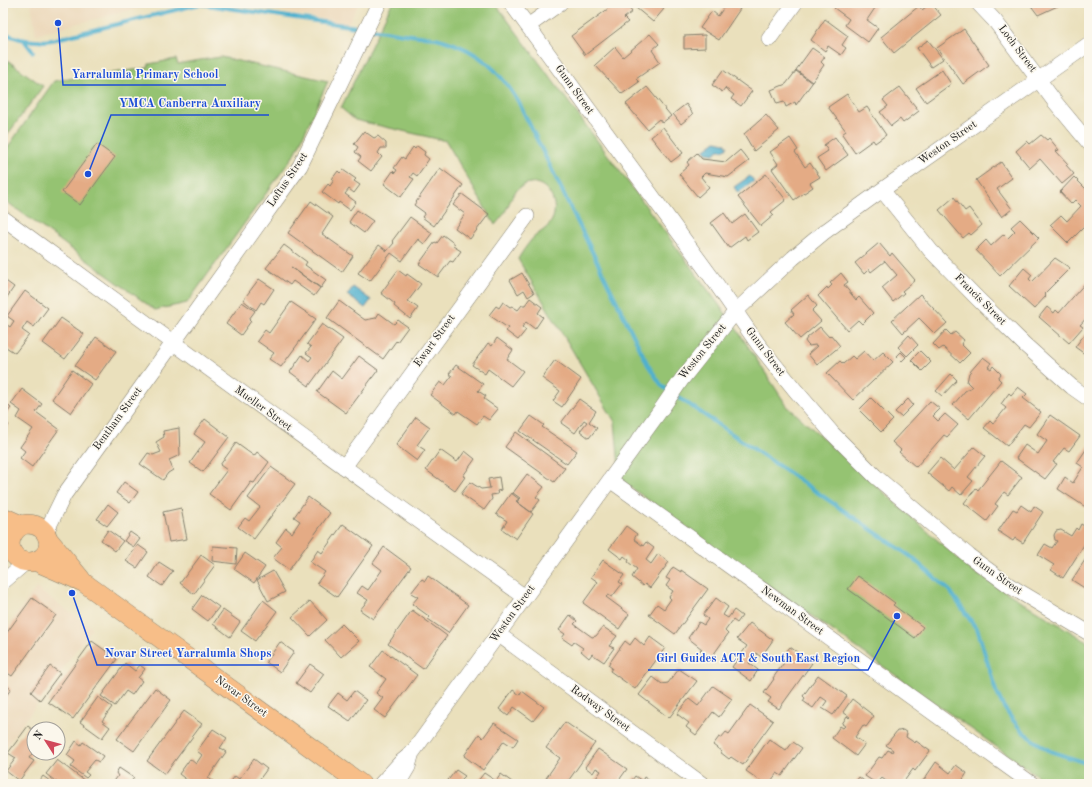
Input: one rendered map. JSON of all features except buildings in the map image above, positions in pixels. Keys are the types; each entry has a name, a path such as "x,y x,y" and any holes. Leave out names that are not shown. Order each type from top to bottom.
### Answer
{"main road":[{"name":"Novar Street","path":"3,517 26,541 361,784"},
{"name":"Novar Street","path":"26,541 83,582"}],"street":[{"name":"Loftus Street","path":"173,343 300,166 379,3"},
{"name":"Gunn Street","path":"511,3 736,311 758,344 832,433 875,476 969,556 1010,586 1089,633"},
{"path":"528,26 560,3"},
{"path":"769,39 795,3"},
{"name":"Loch Street","path":"978,3 996,21 1055,102 1089,143"},
{"name":"Weston Street","path":"382,784 401,762 412,753 682,379 736,311 793,258 823,233 1089,44"},
{"name":"Francis Street","path":"882,190 931,251 973,294 1024,344 1072,387 1089,399"},
{"name":"Ewart Street","path":"344,467 527,216"},
{"name":"Mueller Street","path":"3,218 173,343 525,597"},
{"name":"Bentham Street","path":"3,577 26,541 64,495 173,343"},
{"name":"Newman Street","path":"610,480 1032,784"},
{"name":"Bentham Street","path":"3,582 26,541"},
{"name":"Rodway Street","path":"498,634 702,784"},
{"name":"Weston Street","path":"398,784 408,767 412,753"}],"shaded area":[{"path":"31,3 168,3 127,11 36,34"},
{"path":"234,3 359,3 348,24"},
{"path":"36,588 92,628 3,751 3,633"}],"green space":[{"path":"392,3 495,3 734,325 787,406 972,571 1089,643 1089,784 1049,784 620,480 615,422 518,259 532,239 546,228 552,220 554,206 549,192 538,184 531,183 524,185 514,193 504,214 495,225 446,141 355,120 341,108"},
{"path":"3,57 43,86 3,141"},
{"path":"221,57 328,81 296,152 187,303 155,310 3,199 3,154 54,81 148,68 149,64 176,59 178,64"}],"water":[{"path":"716,141 725,143 728,147 723,150 719,150 714,154 707,153 705,149"},
{"path":"750,176 754,181 738,193 734,187"},
{"path":"353,287 371,300 365,308 347,295"}],"waterway":[{"path":"3,32 27,40 52,40 200,4 363,28"},
{"path":"370,29 440,39 478,56 495,71 518,101 648,365 662,386 910,556 950,591 978,631 996,691 1003,706 1012,719 1023,732 1050,751 1089,764"},
{"path":"24,40 33,52"}],"place":[{"name":"Yarralumla Primary School","path":"58,23"},
{"name":"YMCA Canberra Auxiliary","path":"88,174"},
{"name":"Novar Street Yarralumla Shops","path":"72,593"},
{"name":"Girl Guides ACT & South East Region","path":"897,616"}]}
